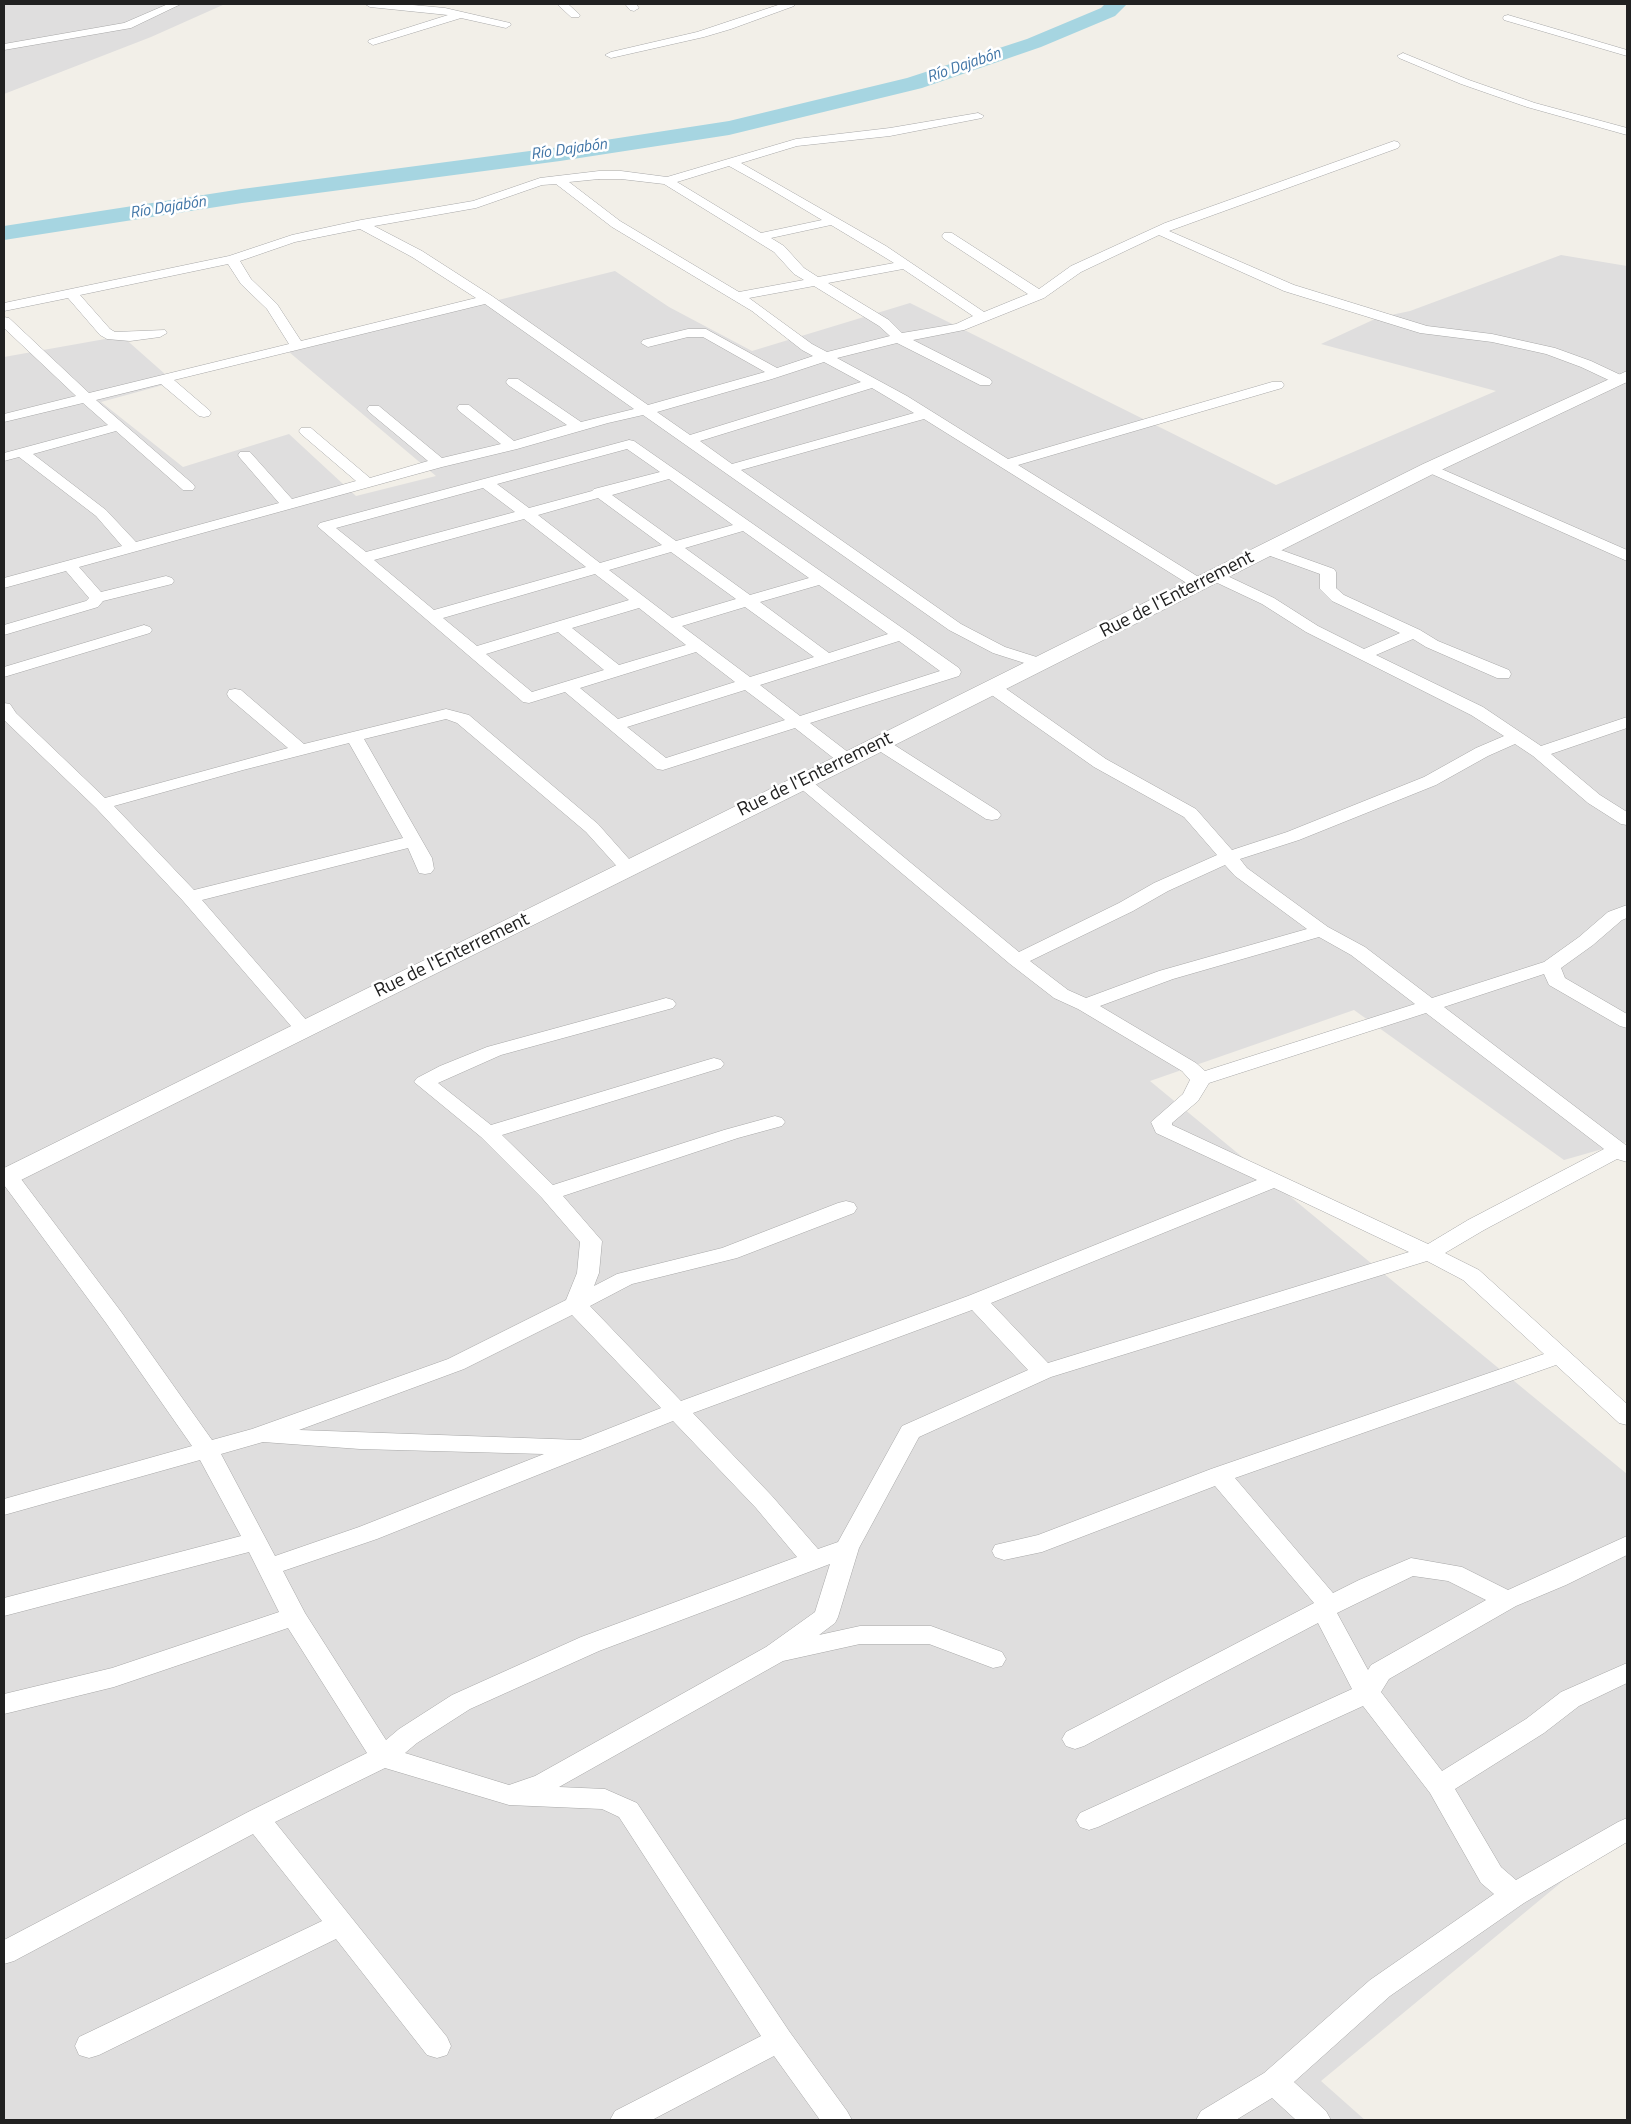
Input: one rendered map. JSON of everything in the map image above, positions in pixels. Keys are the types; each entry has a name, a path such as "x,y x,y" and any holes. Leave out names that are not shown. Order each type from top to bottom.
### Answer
{"street":[{"path":"159,4 173,5"},
{"path":"370,4 425,6 446,11 464,9 506,25"},
{"path":"562,4 575,15"},
{"path":"611,55 718,30 790,4"},
{"path":"4,47 127,26 173,5"},
{"path":"373,42 464,9"},
{"path":"1508,18 1627,53"},
{"path":"1403,56 1465,82 1526,103 1627,132"},
{"path":"667,181 796,143 890,132 978,116"},
{"path":"4,583 439,463 512,446 578,426 647,410 776,373 824,357 899,338 959,327 1039,295 1058,284 1066,275 1076,269 1160,231 1219,207 1394,146"},
{"path":"730,162 769,182 905,265 983,317"},
{"path":"4,307 232,259 292,239 361,224 476,204 540,182 577,176 621,175 667,181 760,237 779,250 799,271 884,323 899,338 985,382"},
{"path":"556,179 616,224 757,308 807,347 874,383 1006,464 1207,580 1260,597 1312,629 1477,710 1539,752 1594,799 1627,820"},
{"path":"760,237 833,221"},
{"path":"361,224 417,254 488,299 955,627 999,650 1040,663"},
{"path":"1160,231 1289,288 1425,330 1492,338 1550,351 1623,378"},
{"path":"948,236 1039,295"},
{"path":"232,259 246,281 272,307 298,347"},
{"path":"738,296 905,265"},
{"path":"70,292 105,332 112,336 130,337 160,333"},
{"path":"4,418 488,299"},
{"path":"4,321 86,398 188,487"},
{"path":"648,343 688,333 706,333 776,373"},
{"name":"Rue de l'Enterrement","path":"6,1177 847,760 1430,468 1623,378"},
{"path":"164,379 204,413"},
{"path":"513,382 578,426"},
{"path":"689,440 874,383"},
{"path":"1006,464 1277,385"},
{"path":"464,408 512,446"},
{"path":"374,409 439,463"},
{"path":"729,468 926,414"},
{"path":"4,457 119,426"},
{"path":"306,431 367,484"},
{"path":"568,686 663,765 953,672 629,444 325,526 529,698 616,671 699,646"},
{"path":"21,452 101,513 132,548"},
{"path":"245,455 289,505"},
{"path":"1430,468 1627,556"},
{"path":"363,558 598,492 671,474"},
{"path":"485,482 847,760"},
{"path":"598,492 826,658"},
{"path":"432,616 745,526"},
{"path":"1267,550 1328,572 1328,589 1338,598 1414,633 1432,644 1503,674"},
{"path":"69,566 97,598"},
{"path":"670,624 821,579"},
{"path":"4,630 92,604 97,598 166,581"},
{"path":"474,652 641,602"},
{"path":"560,626 616,671"},
{"path":"4,672 144,630"},
{"path":"1366,656 1372,650 1414,633"},
{"path":"615,725 902,636"},
{"path":"508,1796 544,1782 579,1764 775,1654 826,1617 846,1548 910,1432 1043,1372 1430,1253 1476,1225 1623,1153 1358,951 1321,931 1241,872 1190,813 1100,763 992,687"},
{"path":"235,694 300,750"},
{"path":"6,714 102,804 190,897 304,1029"},
{"path":"102,804 300,750 446,714 463,719 592,828 628,868"},
{"path":"1539,752 1627,722"},
{"path":"354,736 423,858 425,870"},
{"path":"1017,960 1126,907 1161,887 1228,857 1293,836 1371,806 1430,781 1482,752 1517,737"},
{"path":"879,744 992,815"},
{"path":"802,782 1017,960 1062,994 1086,1005 1189,1067 1200,1079"},
{"path":"190,897 413,841"},
{"path":"1627,910 1615,916 1586,942 1551,966 1200,1079 1191,1097 1161,1122 1163,1129 1276,1180 1430,1253 1471,1275 1627,1417"},
{"path":"1086,1005 1166,976 1321,931"},
{"path":"1551,966 1556,981 1627,1022"},
{"path":"574,1304 588,1273 591,1241 549,1193 488,1133 424,1082 447,1070 494,1051 666,1004"},
{"path":"488,1133 714,1064"},
{"path":"549,1193 774,1122"},
{"path":"6,1177 114,1318 208,1450 294,1617 383,1757 508,1796 604,1799 628,1810 779,2040 837,2120"},
{"path":"269,1567 440,1506 582,1447 676,1411 976,1301 1276,1180"},
{"path":"4,1507 260,1435 456,1364 625,1279 729,1253 846,1208"},
{"path":"976,1301 1043,1372"},
{"path":"574,1304 764,1502 813,1560"},
{"path":"1004,1551 1042,1543 1219,1475 1560,1356"},
{"path":"260,1435 360,1441 582,1447"},
{"path":"1219,1475 1327,1608 1367,1694 1439,1786 1491,1875 1514,1895"},
{"path":"4,1607 256,1541"},
{"path":"1089,1820 1367,1694 1380,1672 1507,1600 1557,1579 1627,1545"},
{"path":"4,1953 258,1819 383,1757 408,1736 461,1702 590,1644 846,1548"},
{"path":"1075,1739 1327,1608 1411,1567 1454,1573 1507,1600"},
{"path":"4,1704 114,1677 294,1617"},
{"path":"775,1654 860,1635 931,1635 993,1659"},
{"path":"1439,1786 1535,1726 1570,1699 1627,1672"},
{"path":"258,1819 438,2046"},
{"path":"1211,2120 1274,2082 1380,1988 1514,1895 1627,1829"},
{"path":"89,2046 341,1924"},
{"path":"625,2120 779,2040"},
{"path":"1274,2082 1316,2120"}],"shaded area":[{"path":"4,4 225,4 151,37 4,94"},
{"path":"1561,255 1627,266 1627,1142 1564,1160 1354,1010 1150,1081 1627,1474 1627,1828 1321,2081 1365,2120 4,2120 4,357 122,336 174,382 101,402 183,467 289,434 356,496 436,476 289,352 615,271 669,307 752,351 910,303 1276,485 1496,391 1321,344 1377,318 1410,311"}],"waterway":[{"name":"Río Dajabón","path":"4,233 242,196 560,154 729,128 914,83 1034,43 1108,12 1117,4"}]}
